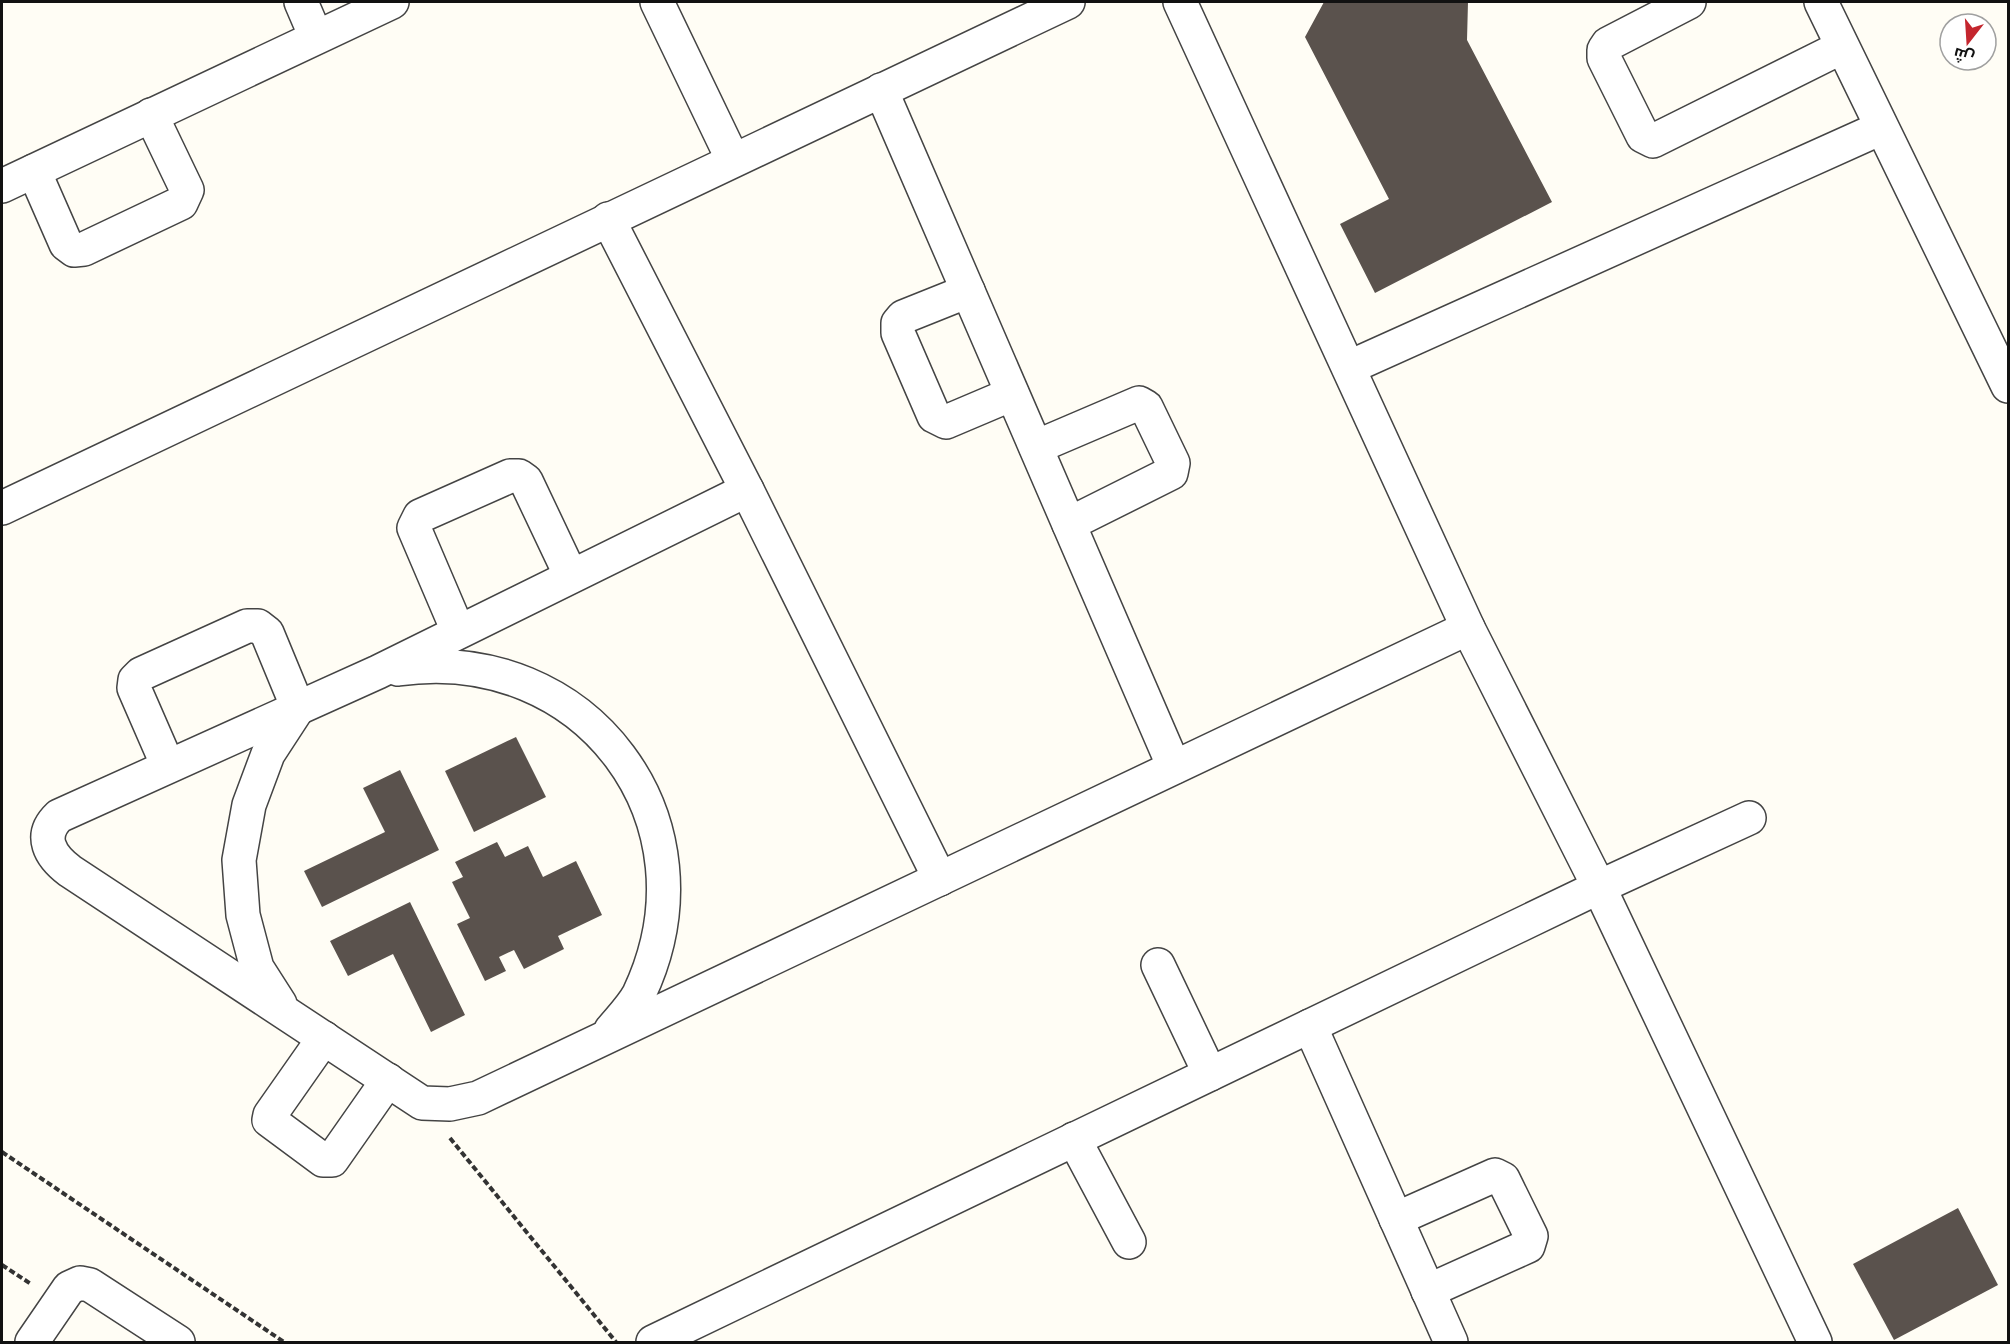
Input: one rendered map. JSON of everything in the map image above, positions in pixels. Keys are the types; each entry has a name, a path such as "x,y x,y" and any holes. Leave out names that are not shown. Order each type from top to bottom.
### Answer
{"street":[{"path":"301,2 316,37"},
{"path":"2,186 392,2"},
{"path":"657,2 733,160"},
{"path":"2,508 1068,2"},
{"path":"1180,2 1350,367 1468,628 1599,887 1815,1342"},
{"path":"1689,2 1608,44 1604,50 1609,68 1642,136 1647,140 1653,141 1842,47"},
{"path":"1821,2 1881,128 2006,372"},
{"path":"881,90 1174,767"},
{"path":"34,171 66,244 74,250 84,249 181,203 187,190 151,115"},
{"path":"1350,367 1881,128"},
{"path":"608,219 747,490 940,879"},
{"path":"968,291 903,317 898,323 898,333 934,416 939,420 946,422 1012,394"},
{"path":"1036,447 1138,403 1146,407 1173,463 1171,473 1069,524"},
{"path":"458,631 414,528 420,516 510,476 519,476 526,481 571,576"},
{"path":"747,490 378,672 59,816 48,832 50,851 55,860 69,871 422,1103 450,1104 478,1098 1468,628"},
{"path":"168,766 134,688 135,680 141,674 247,626 258,626 267,633 298,708"},
{"path":"378,672 430,665 483,669 532,685 578,712 615,749 643,794 659,843 665,896 657,948 638,996 606,1036"},
{"path":"285,1013 257,968 243,915 240,860 249,805 268,754 298,708"},
{"path":"653,1342 1599,887 1749,818"},
{"path":"1158,965 1210,1074"},
{"path":"1310,1026 1428,1291 1438,1338"},
{"path":"324,1038 270,1115 269,1120 323,1161 332,1160 388,1080"},
{"path":"1074,1139 1129,1242"},
{"path":"1396,1219 1495,1175 1503,1179 1531,1236 1528,1246 1428,1291"},
{"path":"32,1342 69,1288 80,1283 90,1285 178,1342"}],"path":[{"path":"422,1103 616,1342"},
{"path":"2,1152 284,1342"}],"building":[{"path":"1324,2 1468,2 1467,40 1552,202 1375,293 1340,224 1389,199 1305,37"},
{"path":"516,737 546,797 474,832 445,771"},
{"path":"400,770 439,850 322,907 304,871 385,832 363,788"},
{"path":"497,842 505,857 528,846 543,877 576,861 602,915 558,936 564,949 524,969 514,950 499,957 506,971 485,981 457,924 470,918 452,882 463,877 455,862"},
{"path":"410,902 465,1015 431,1032 393,954 348,976 330,941"},
{"path":"1958,1208 1998,1285 1894,1340 1853,1264"}]}
